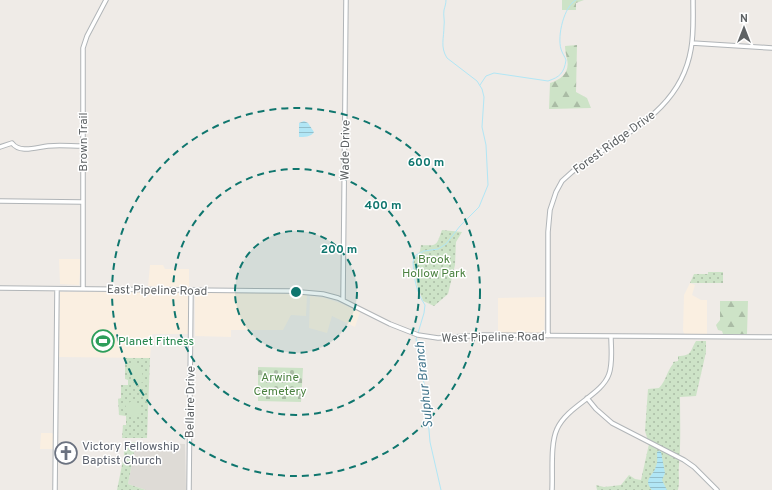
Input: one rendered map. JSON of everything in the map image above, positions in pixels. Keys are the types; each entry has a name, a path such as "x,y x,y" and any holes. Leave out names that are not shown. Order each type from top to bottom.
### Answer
{"main road":[{"name":"Brown Trail","path":"83,289 83,48 87,36 106,0"},
{"name":"Wade Drive","path":"343,300 346,0"},
{"name":"Forest Ridge Drive","path":"548,336 549,220 552,203 556,192 562,181 572,172 644,122 673,94 681,80 692,43 693,0"},
{"path":"692,43 772,48"},
{"path":"1,147 12,142 18,147 31,149 46,146 82,146"},
{"path":"0,202 82,202"},
{"name":"East Pipeline Road","path":"0,288 289,291 313,293"},
{"path":"55,490 57,289"},
{"name":"Bellaire Drive","path":"189,490 191,290"},
{"name":"West Pipeline Road","path":"313,293 332,296 343,300 411,334 438,338 483,336 772,337"},
{"path":"552,490 554,440 557,429 567,415 601,386 609,375 611,337"},
{"path":"587,398 596,409 612,423 690,464 717,490"}],"shaded area":[{"path":"59,259 81,259 79,285 60,284"},
{"path":"150,265 163,265 165,269 189,269 189,287 148,286"},
{"path":"690,283 695,285 692,295 701,300 707,300 707,334 685,335 683,331 684,295"},
{"path":"60,292 189,292 188,334 152,334 150,358 59,357"},
{"path":"195,293 277,293 307,295 306,316 291,315 283,330 231,330 231,337 195,336"},
{"path":"310,296 325,298 360,312 355,327 332,316 327,333 309,328"},
{"path":"545,297 544,334 498,333 498,298"},
{"path":"41,433 53,434 54,449 40,449"},
{"path":"136,442 185,444 186,490 146,490 128,484"}],"green space":[{"path":"562,0 584,0 576,3 576,10 562,10"},
{"path":"577,45 576,92 587,98 591,108 549,109 550,83 561,77 567,68 568,64 565,46"},
{"name":"Brook Hollow Park","path":"442,230 462,232 456,242 455,265 448,294 434,306 423,301 417,285 413,262 420,251 421,245 436,244"},
{"path":"708,272 723,272 723,283 690,283 694,274 708,274"},
{"path":"720,301 748,301 747,334 723,334 722,331 718,330 716,325 720,320"},
{"path":"696,341 706,341 706,352 696,396 680,397 678,490 597,490 596,485 604,487 621,485 629,475 635,479 641,480 649,444 645,431 648,389 659,388 673,362 678,361 678,356 688,354"},
{"path":"125,358 150,358 147,438 122,438 123,425 126,425 126,416 119,415 118,399 121,398 121,385 128,385 128,380 125,379"},
{"path":"140,363 144,382 134,384 130,365"},
{"name":"Arwine Cemetery","path":"258,367 303,368 301,402 258,401"},
{"path":"135,399 142,412 132,418 125,405"},
{"path":"124,442 136,442 128,484 146,490 117,490 124,455"}],"water":[{"path":"304,121 308,123 314,132 309,136 299,137 299,123"},
{"path":"657,452 661,452 665,473 662,480 667,490 652,490 648,483 648,480 657,464"}],"waterway":[{"name":"Sulphur Branch","path":"418,333 425,305 419,295 415,279 413,262 416,255 424,251 438,249 446,244 460,226 479,207 488,185 486,145 482,127 484,97 482,89 477,81 447,58 445,54 443,42 446,0"},
{"path":"480,85 486,76 494,73 548,81 561,74 566,60 561,50 560,43 562,22 568,8 576,0"},
{"name":"Sulphur Branch","path":"417,336 416,339 426,395 430,442 441,490"}],"place":[{"name":"Planet Fitness","path":"103,341"},
{"name":"Victory Fellowship Baptist Church","path":"66,453"}]}
